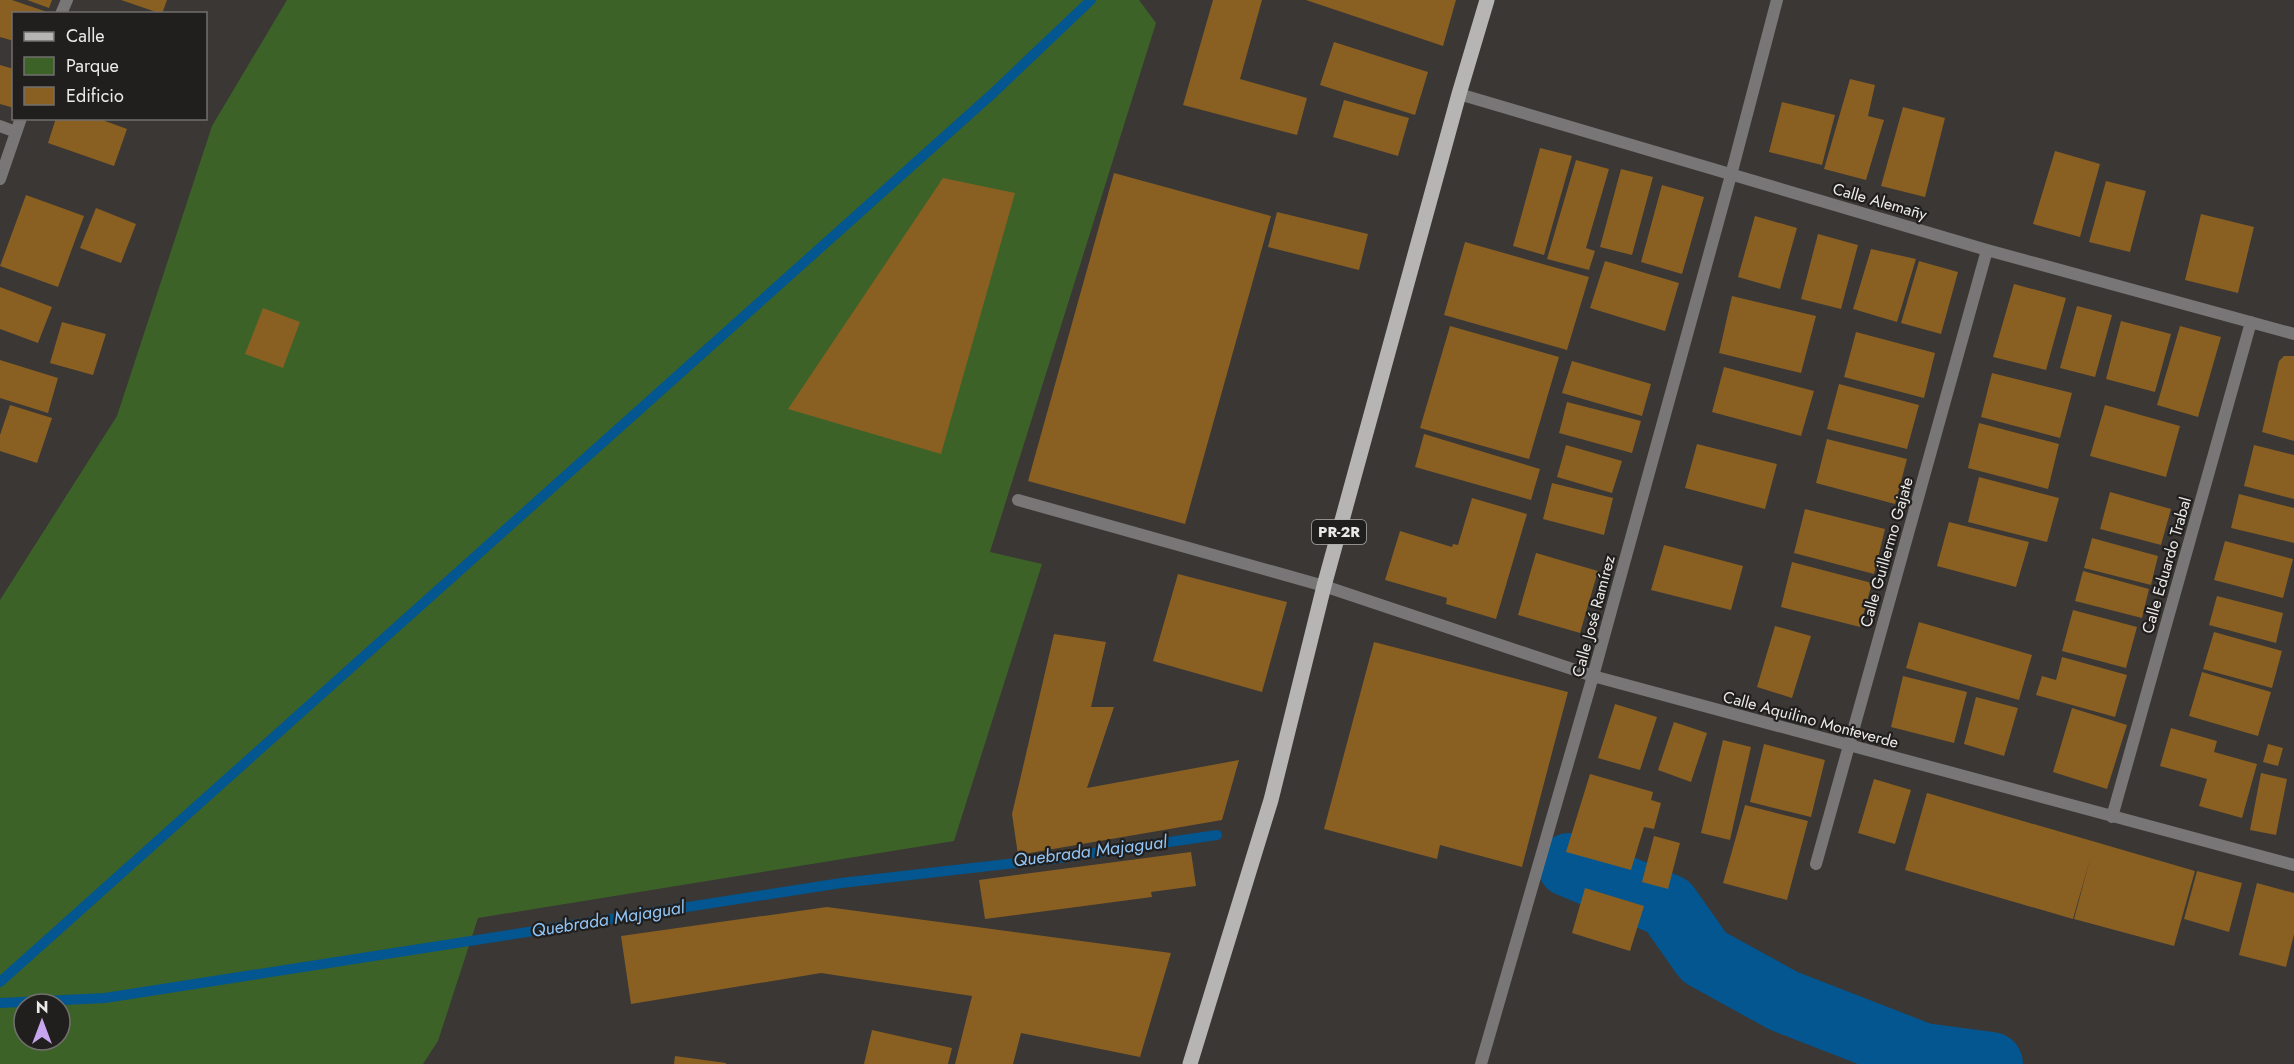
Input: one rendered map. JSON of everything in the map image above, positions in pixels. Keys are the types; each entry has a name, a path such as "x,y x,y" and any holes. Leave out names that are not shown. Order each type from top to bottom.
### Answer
{"main road":[{"name":"PR-2R","path":"1190,1064 1271,800 1324,586 1487,0"}],"street":[{"name":"Calle José Ramírez","path":"1481,1064 1593,676 1777,0"},
{"name":"Calle Alemañy","path":"1459,94 1987,250 2294,334"},
{"path":"0,179 20,120"},
{"path":"0,126 16,132"},
{"name":"Calle Guillermo Gajate","path":"1816,864 1987,250"},
{"name":"Calle Eduardo Trabal","path":"2112,817 2251,322"},
{"name":"Calle Aquilino Monteverde","path":"1018,500 1324,586 1593,676 2294,865"}],"green space":[{"path":"287,0 1139,0 1156,23 990,552 1042,564 954,841 478,918 438,1041 423,1064 0,1064 0,600 117,416 212,126"}],"building":[{"path":"0,0 12,0 47,12 12,12 12,40 0,37"},
{"path":"27,0 52,0 49,8"},
{"path":"121,0 167,0 163,12 156,12"},
{"path":"1213,0 1262,0 1240,79 1307,98 1297,135 1183,105"},
{"path":"1306,0 1456,0 1443,46"},
{"path":"1334,42 1428,72 1415,115 1320,85"},
{"path":"0,65 12,68 12,107 0,104"},
{"path":"1850,79 1875,85 1868,116 1884,120 1866,180 1824,169"},
{"path":"1344,100 1409,118 1398,156 1333,137"},
{"path":"1782,102 1835,115 1822,165 1769,152"},
{"path":"1903,107 1945,118 1925,197 1881,186"},
{"path":"55,120 102,120 127,129 114,166 48,143"},
{"path":"1540,148 1572,156 1544,255 1513,246"},
{"path":"2055,151 2100,164 2080,237 2033,224"},
{"path":"1576,160 1609,169 1586,248 1595,251 1589,270 1547,259"},
{"path":"1621,169 1653,177 1632,255 1600,247"},
{"path":"1114,173 1271,216 1185,524 1028,481"},
{"path":"943,178 1015,193 941,454 788,409"},
{"path":"2106,181 2146,191 2130,252 2089,242"},
{"path":"1662,185 1704,197 1682,274 1641,262"},
{"path":"26,195 84,216 58,287 0,266"},
{"path":"96,208 136,224 121,263 80,248"},
{"path":"1277,212 1368,234 1359,270 1268,247"},
{"path":"2201,214 2254,227 2238,293 2185,280"},
{"path":"1755,216 1797,228 1780,289 1738,277"},
{"path":"1818,234 1858,245 1841,309 1801,299"},
{"path":"1465,242 1589,277 1567,350 1444,315"},
{"path":"1871,249 1916,259 1897,322 1853,309"},
{"path":"1605,261 1679,283 1665,331 1590,308"},
{"path":"1919,261 1958,272 1941,334 1901,323"},
{"path":"2014,284 2066,298 2046,370 1993,357"},
{"path":"0,287 52,307 38,343 0,329"},
{"path":"1732,296 1816,316 1801,373 1719,353"},
{"path":"2077,306 2112,315 2095,377 2060,368"},
{"path":"263,308 300,322 283,368 245,354"},
{"path":"2121,321 2171,334 2155,392 2106,379"},
{"path":"62,322 106,334 93,375 50,363"},
{"path":"1450,326 1559,357 1529,459 1420,428"},
{"path":"2180,326 2221,337 2198,417 2157,405"},
{"path":"1856,332 1935,353 1924,398 1844,377"},
{"path":"2284,356 2294,356 2294,441 2262,432 2279,361"},
{"path":"0,360 58,378 48,413 0,398"},
{"path":"1572,361 1651,384 1642,416 1562,393"},
{"path":"1724,367 1814,391 1801,436 1712,412"},
{"path":"1992,373 2072,393 2060,438 1981,417"},
{"path":"1839,384 1919,405 1907,449 1827,429"},
{"path":"1567,402 1641,421 1632,453 1559,433"},
{"path":"10,405 52,418 37,463 0,451 0,435"},
{"path":"2105,405 2180,426 2166,477 2090,456"},
{"path":"1979,423 2059,444 2048,489 1968,468"},
{"path":"1424,434 1540,469 1531,500 1415,467"},
{"path":"1827,439 1907,459 1895,504 1816,483"},
{"path":"1697,444 1777,464 1765,509 1685,488"},
{"path":"1566,445 1622,461 1612,493 1557,477"},
{"path":"2254,445 2294,455 2294,499 2244,486"},
{"path":"1979,477 2059,498 2047,542 1968,522"},
{"path":"1552,483 1613,498 1604,535 1543,519"},
{"path":"2110,492 2171,509 2161,545 2100,529"},
{"path":"2239,494 2294,508 2294,543 2231,528"},
{"path":"1472,498 1527,514 1496,619 1446,604 1447,598 1385,580 1400,531 1452,547 1453,544 1458,545"},
{"path":"1805,509 1885,529 1874,574 1794,553"},
{"path":"1949,522 2029,542 2016,587 1937,566"},
{"path":"2092,538 2158,556 2151,585 2084,568"},
{"path":"2225,541 2293,559 2283,598 2214,580"},
{"path":"1664,545 1743,566 1731,610 1651,590"},
{"path":"1536,553 1598,571 1580,633 1518,615"},
{"path":"1792,562 1872,583 1860,627 1781,607"},
{"path":"2083,571 2149,589 2142,618 2075,601"},
{"path":"1178,574 1287,602 1262,692 1153,661"},
{"path":"2217,596 2283,613 2276,643 2209,625"},
{"path":"2073,610 2137,627 2126,668 2062,651"},
{"path":"1919,622 2032,655 2019,700 1906,668"},
{"path":"1775,626 1811,636 1792,698 1757,687"},
{"path":"2214,632 2282,651 2272,688 2203,669"},
{"path":"1054,634 1106,642 1091,707 1114,707 1087,788 1239,760 1222,820 1018,855 1012,814"},
{"path":"1374,642 1568,692 1522,867 1440,845 1437,859 1324,829"},
{"path":"2062,657 2127,675 2115,717 2036,695 2042,676 2056,680"},
{"path":"2202,672 2271,692 2258,736 2189,716"},
{"path":"1903,676 1967,692 1954,743 1891,727"},
{"path":"1976,697 2018,708 2004,756 1964,744"},
{"path":"1615,704 1657,717 1640,770 1598,758"},
{"path":"2072,708 2127,725 2107,789 2053,772"},
{"path":"1674,722 1707,733 1691,782 1658,770"},
{"path":"2171,728 2217,741 2214,752 2257,764 2242,818 2199,806 2207,779 2160,766"},
{"path":"1723,740 1751,747 1730,840 1701,833"},
{"path":"1764,744 1825,760 1811,817 1750,802"},
{"path":"2268,744 2283,748 2278,766 2263,762"},
{"path":"2261,773 2287,779 2276,835 2250,830"},
{"path":"1590,774 1653,792 1651,800 1661,803 1654,829 1644,827 1631,870 1566,852"},
{"path":"1874,779 1911,790 1895,844 1858,833"},
{"path":"1927,793 2195,871 2174,946 2074,919 2090,859 2073,919 1905,870"},
{"path":"1745,805 1808,821 1787,900 1723,883"},
{"path":"1654,836 1680,843 1668,889 1642,882"},
{"path":"1191,852 1196,886 1151,892 1152,897 985,919 979,880"},
{"path":"2197,871 2242,883 2229,932 2184,919"},
{"path":"2257,883 2294,893 2294,934 2286,967 2239,955"},
{"path":"1585,888 1644,906 1630,951 1572,933"},
{"path":"827,907 1171,953 1140,1057 1021,1033 1013,1064 955,1064 972,996 821,973 631,1004 621,936"},
{"path":"872,1030 952,1048 948,1064 864,1064"},
{"path":"675,1056 726,1063 726,1064 674,1064"}],"waterway":[{"path":"0,982 991,95 1091,0"},
{"name":"Quebrada Majagual","path":"0,1003 105,998 841,883 1059,858 1217,835"},
{"name":"Quebrada Majagual","path":"1569,865 1668,906 1704,957 1784,1001 1923,1055 1991,1064"}]}
